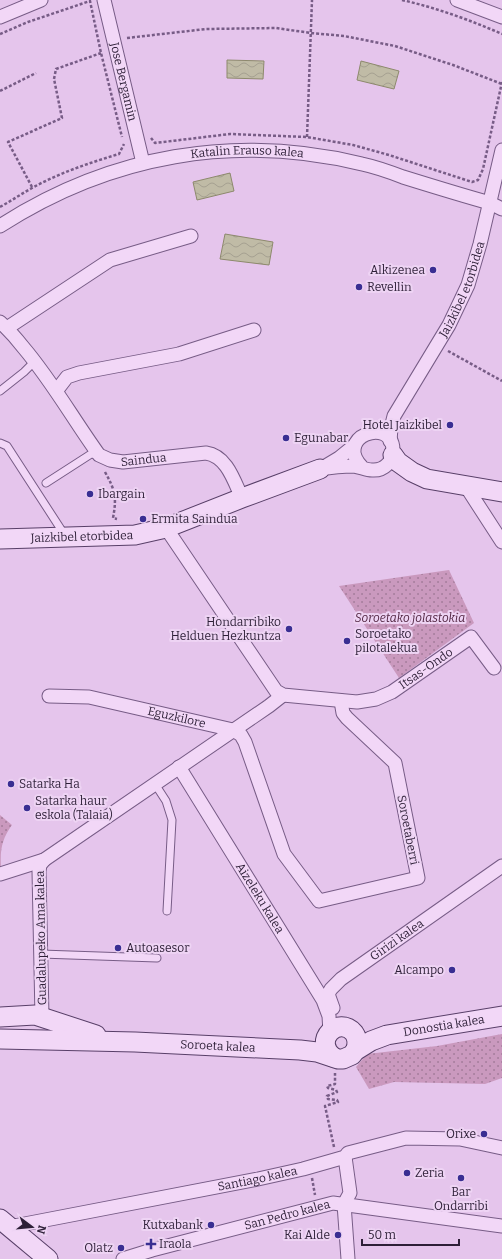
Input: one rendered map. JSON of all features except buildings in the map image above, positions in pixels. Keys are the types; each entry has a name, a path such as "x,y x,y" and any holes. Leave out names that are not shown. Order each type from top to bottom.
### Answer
{"street":[{"path":"0,17 41,0"},
{"name":"Jose Bergamin","path":"104,0 143,162"},
{"path":"457,0 502,17"},
{"name":"Katalin Erauso kalea","path":"0,226 29,207 62,191 85,181 143,162 184,154 243,150 300,153 363,164 502,209"},
{"name":"Jaizkibel etorbidea","path":"320,469 362,467 371,470 381,469 388,464 391,448 391,428 394,416 459,306 468,285 475,265 502,150"},
{"path":"95,454 56,390 35,361 3,325 110,260 191,236"},
{"path":"56,390 67,377 79,373 178,354 254,330"},
{"name":"Jaizkibel etorbidea","path":"0,539 134,535 166,528 320,469 339,458 355,444 363,434 372,432 394,416"},
{"path":"372,432 382,433 405,467 419,476 436,481 502,492"},
{"path":"355,444 355,457 362,467"},
{"name":"Saindua","path":"95,454 110,460 123,462 206,453 216,455 223,461 242,498"},
{"path":"468,486 502,542"},
{"path":"166,528 276,691 283,695 341,701"},
{"name":"Itsas-Ondo","path":"341,701 357,702 376,699 392,692 471,637 494,668"},
{"path":"233,730 270,706 283,695"},
{"name":"Eguzkilore","path":"49,696 89,697 233,730"},
{"name":"Soroetaberri","path":"233,730 243,738 284,854 319,901 418,878 395,762 347,718 343,713 341,701"},
{"name":"Eguzkilore","path":"0,874 44,860 233,730"},
{"name":"Aizeleku kalea","path":"176,769 323,1000 329,1016 328,1034"},
{"name":"Guadalupeko Ama kalea","path":"42,1017 39,871 40,865 44,860"},
{"name":"Girizi kalea","path":"351,1030 335,1012 328,994 331,989 341,979 502,866"},
{"name":"Soroeta kalea","path":"0,1017 26,1015 42,1017 68,1027 96,1035 135,1042"},
{"name":"Donostia kalea","path":"328,1034 338,1027 369,1035 387,1035 502,1016"},
{"path":"36,1041 41,1029 42,1017"},
{"path":"351,1030 358,1041 355,1051"},
{"path":"328,1034 326,1049 333,1057"},
{"name":"Soroeta kalea","path":"300,1050 315,1045 328,1034"},
{"name":"Donostia kalea","path":"333,1057 343,1059 352,1055 355,1051 371,1041 387,1035"},
{"name":"Soroeta kalea","path":"0,1040 135,1042 300,1050 317,1052 333,1057"},
{"name":"Santiago kalea","path":"4,1223 258,1179 309,1167 340,1158 348,1152 406,1138 460,1139 502,1148"},
{"path":"340,1158 350,1193 344,1204 348,1259"},
{"name":"San Pedro kalea","path":"123,1259 152,1250 333,1203 502,1226"},
{"path":"4,1223 48,1259"}],"lane":[{"path":"0,391 35,361"},
{"path":"0,443 7,446 65,536"},
{"path":"46,482 95,454"},
{"path":"154,784 166,801 172,820 167,912"},
{"path":"41,954 158,958"}],"path":[{"path":"307,137 312,0"},
{"path":"402,0 428,6 502,34"},
{"path":"0,34 28,22 90,1 101,53 124,145 119,154 59,175 32,188 0,207"},
{"path":"125,31 127,38 206,29 276,28 344,36 395,46 502,83 483,169 478,180 472,182 353,145 307,137 230,134 155,143 151,138 149,130"},
{"path":"32,188 8,142 62,118 54,79 56,69 101,53"},
{"path":"0,91 36,73"},
{"path":"437,344 502,380"},
{"path":"95,454 115,492 113,518 120,520"},
{"path":"335,1078 335,1084 327,1086 328,1088 336,1090 337,1092 328,1096 328,1099 337,1100 338,1102 325,1106 340,1158"},
{"path":"309,1167 318,1207"}],"green space":[{"name":"Soroetako jolastokia","path":"449,570 474,623 399,678 339,586"},
{"path":"0,815 12,825 2,844 1,867 0,867"},
{"path":"502,1034 502,1078 485,1084 394,1082 369,1089 356,1067 367,1054 437,1046"}],"water":[{"path":"227,60 264,61 263,79 227,78"},
{"path":"361,61 399,71 394,89 357,80"},
{"path":"230,173 234,191 197,200 193,182"},
{"path":"225,234 273,242 269,265 220,259"}],"place":[{"name":"Alkizenea","path":"433,270"},
{"name":"Revellin","path":"359,287"},
{"name":"Hotel Jaizkibel","path":"450,425"},
{"name":"Egunabar","path":"286,438"},
{"name":"Ibargain","path":"90,494"},
{"name":"Ermita Saindua","path":"143,519"},
{"name":"Hondarribiko Helduen Hezkuntza","path":"289,629"},
{"name":"Soroetako pilotalekua","path":"347,641"},
{"name":"Satarka Ha","path":"11,784"},
{"name":"Satarka haur eskola (Talaia)","path":"27,808"},
{"name":"Autoasesor","path":"118,948"},
{"name":"Alcampo","path":"452,970"},
{"name":"Orixe","path":"484,1134"},
{"name":"Zeria","path":"407,1173"},
{"name":"Bar Ondarribi","path":"461,1178"},
{"name":"Kutxabank","path":"211,1225"},
{"name":"Kai Alde","path":"338,1235"},
{"name":"Iraola","path":"151,1244"},
{"name":"Olatz","path":"121,1248"}]}
